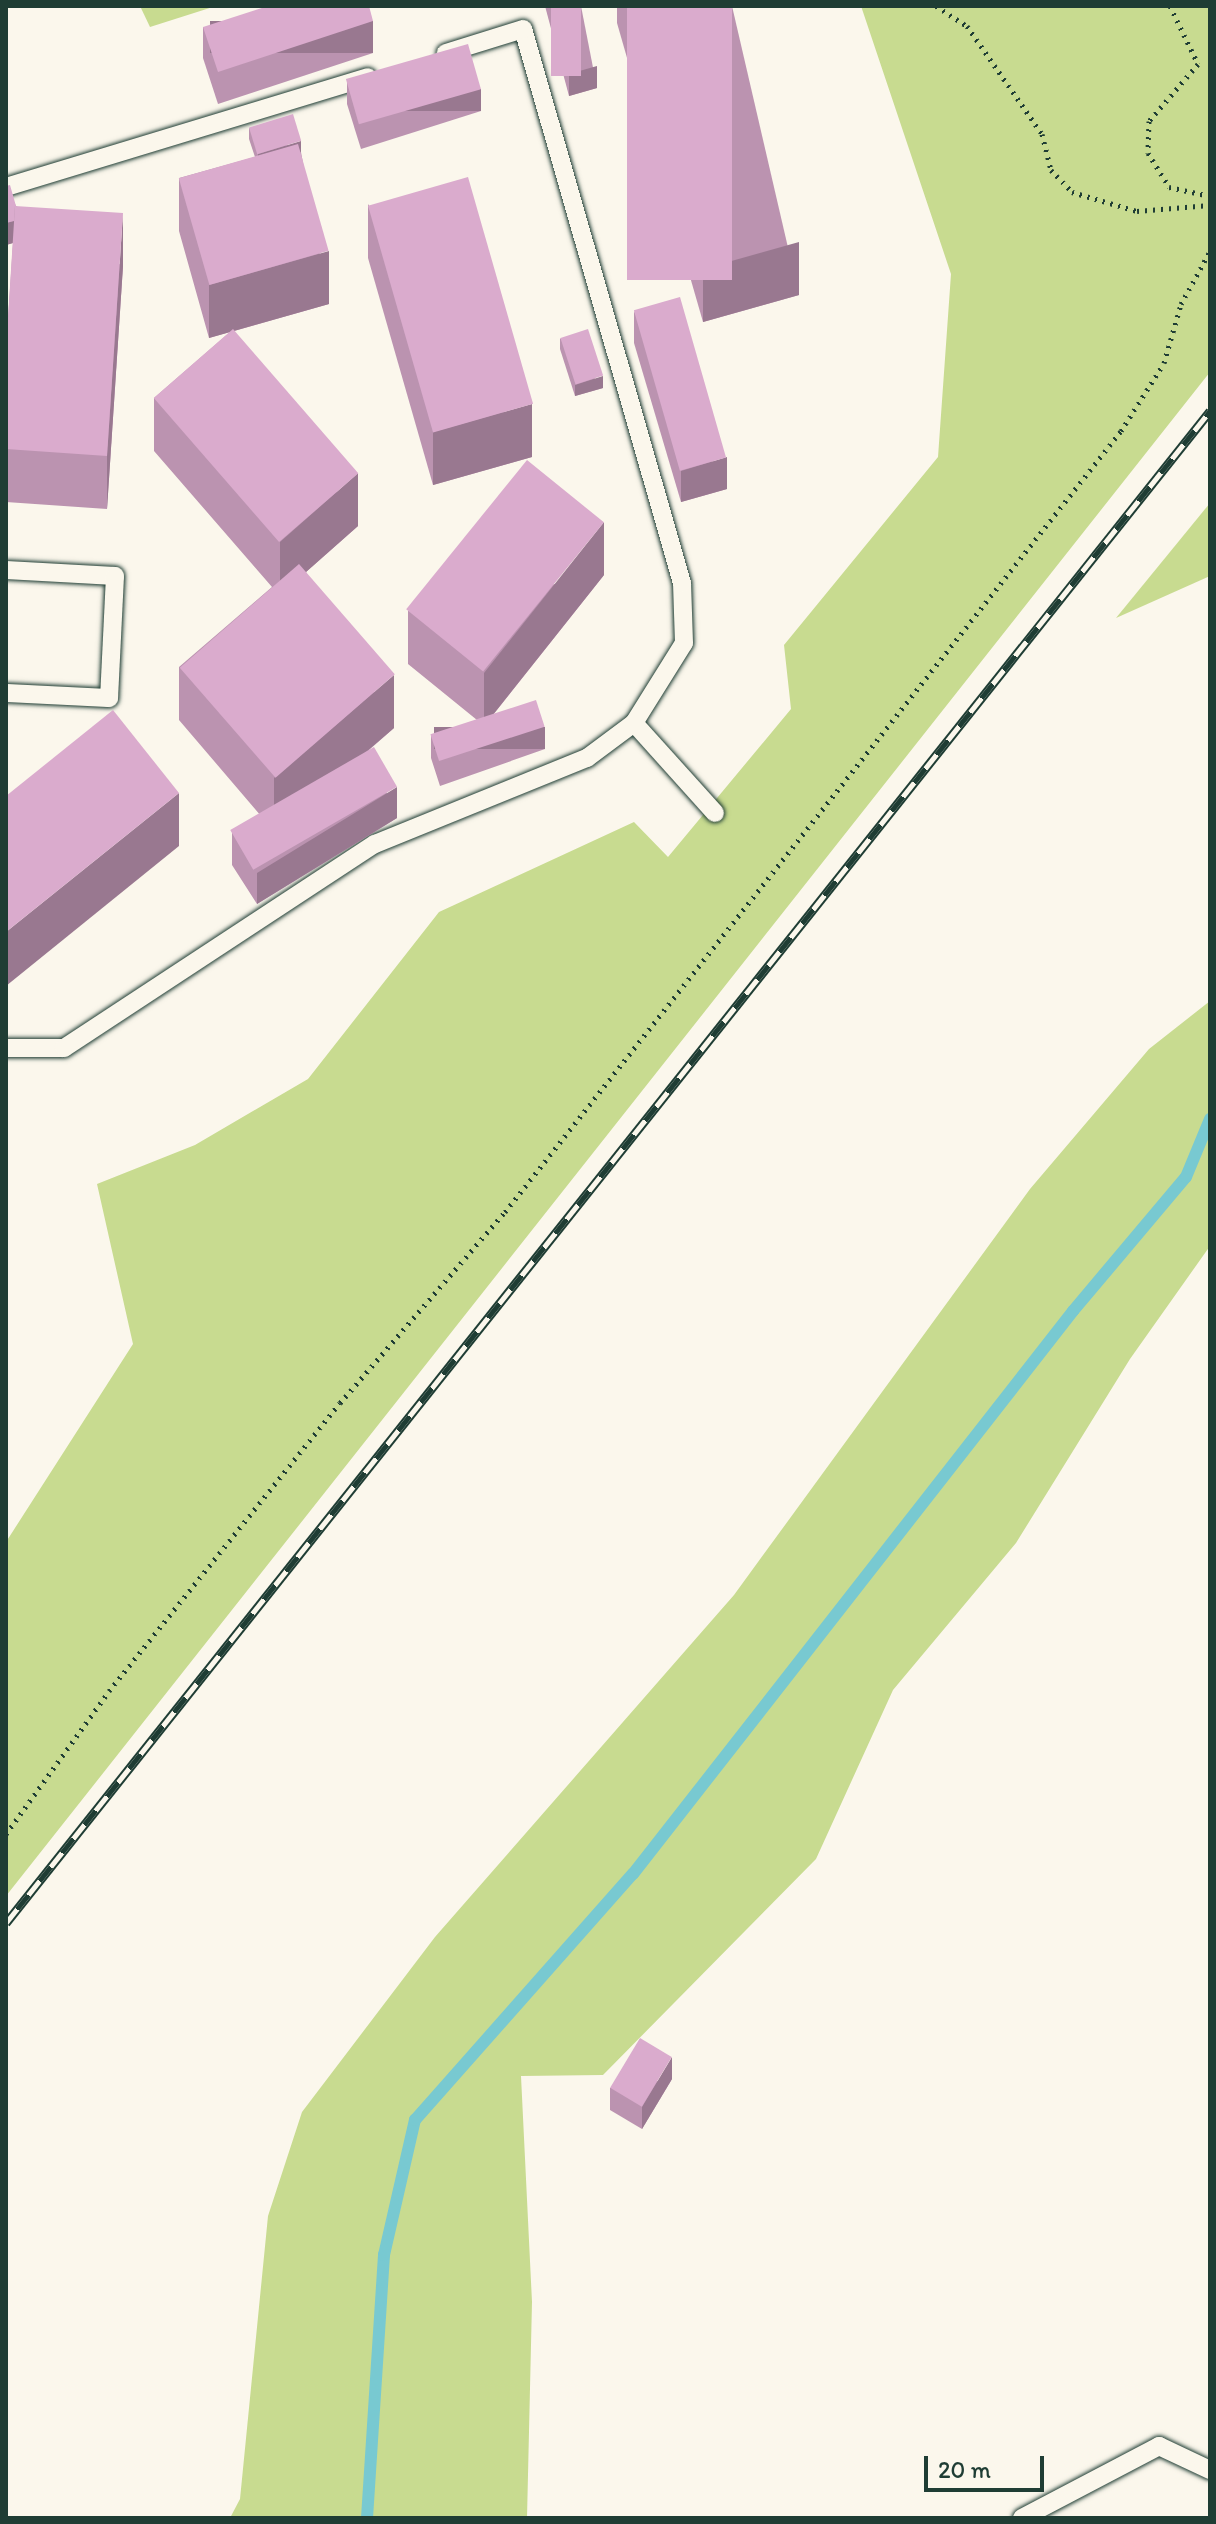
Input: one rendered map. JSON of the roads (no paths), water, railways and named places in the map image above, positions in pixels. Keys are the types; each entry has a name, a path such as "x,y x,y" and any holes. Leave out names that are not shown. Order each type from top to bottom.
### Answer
{"lane":[{"path":"6,1048 64,1048 375,844 587,758 634,723 684,643 682,583 523,29 432,57"},
{"path":"6,187 386,71"},
{"path":"6,570 115,576 109,698 6,693"},
{"path":"634,723 715,813"},
{"path":"1022,2518 1159,2446 1210,2470"}],"waterway":[{"path":"367,2518 384,2255 415,2120 633,1874 1073,1311 1186,1177 1210,1119"}],"railway":[{"path":"6,1923 1210,411"}]}
